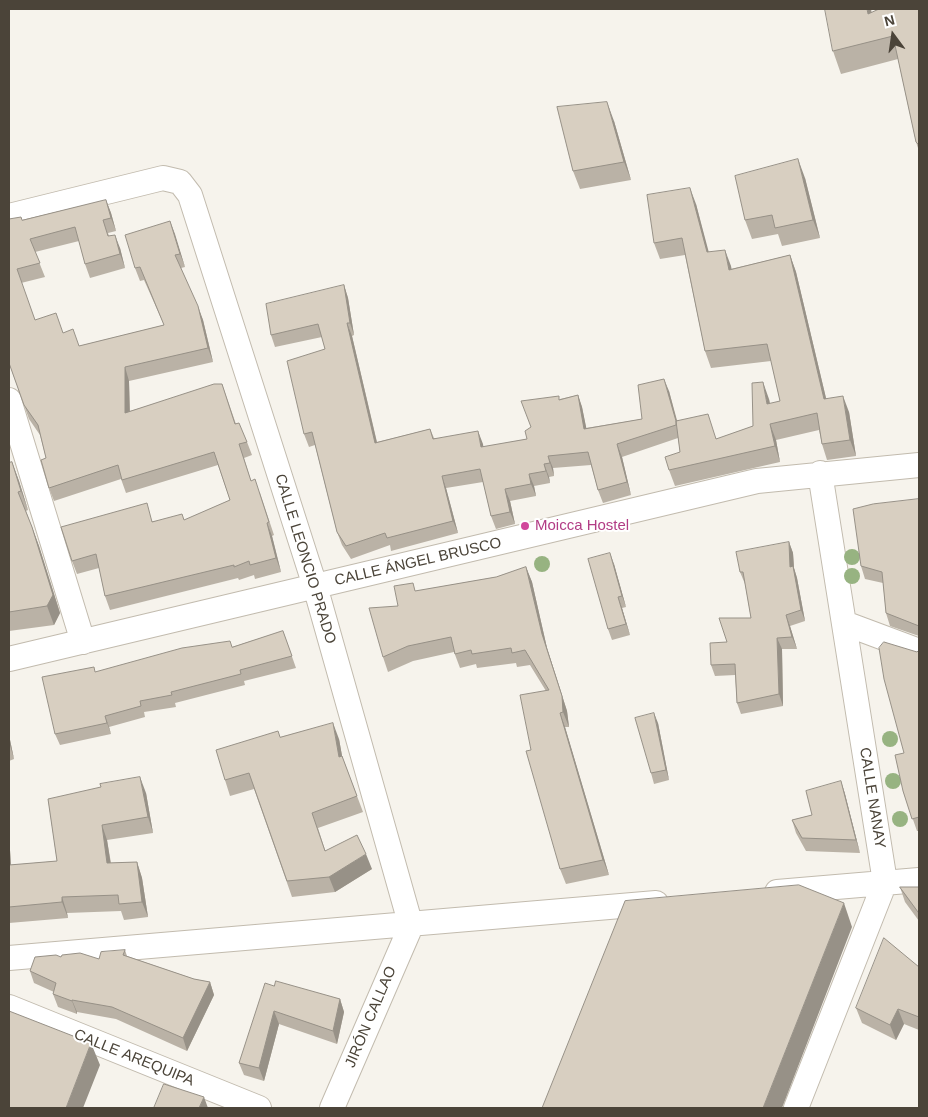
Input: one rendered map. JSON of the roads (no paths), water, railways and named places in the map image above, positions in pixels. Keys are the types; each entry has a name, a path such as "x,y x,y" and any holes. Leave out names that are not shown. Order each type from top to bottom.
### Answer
{"street":[{"name":"CALLE LEONCIO PRADO","path":"9,216 163,178 180,182 190,194 315,586 411,926"},
{"path":"9,400 83,642"},
{"name":"CALLE ÁNGEL BRUSCO","path":"9,659 757,481 820,473 919,465"},
{"name":"CALLE NANAY","path":"820,473 885,882"},
{"path":"844,622 919,651"},
{"path":"757,894 919,880"},
{"path":"796,1108 885,882"},
{"path":"9,958 411,926 678,901"},
{"name":"JIRÓN CALLAO","path":"332,1108 411,926"},
{"name":"CALLE AREQUIPA","path":"9,1007 259,1108"}],"place":[{"name":"Moicca Hostel","path":"525,526"}]}
